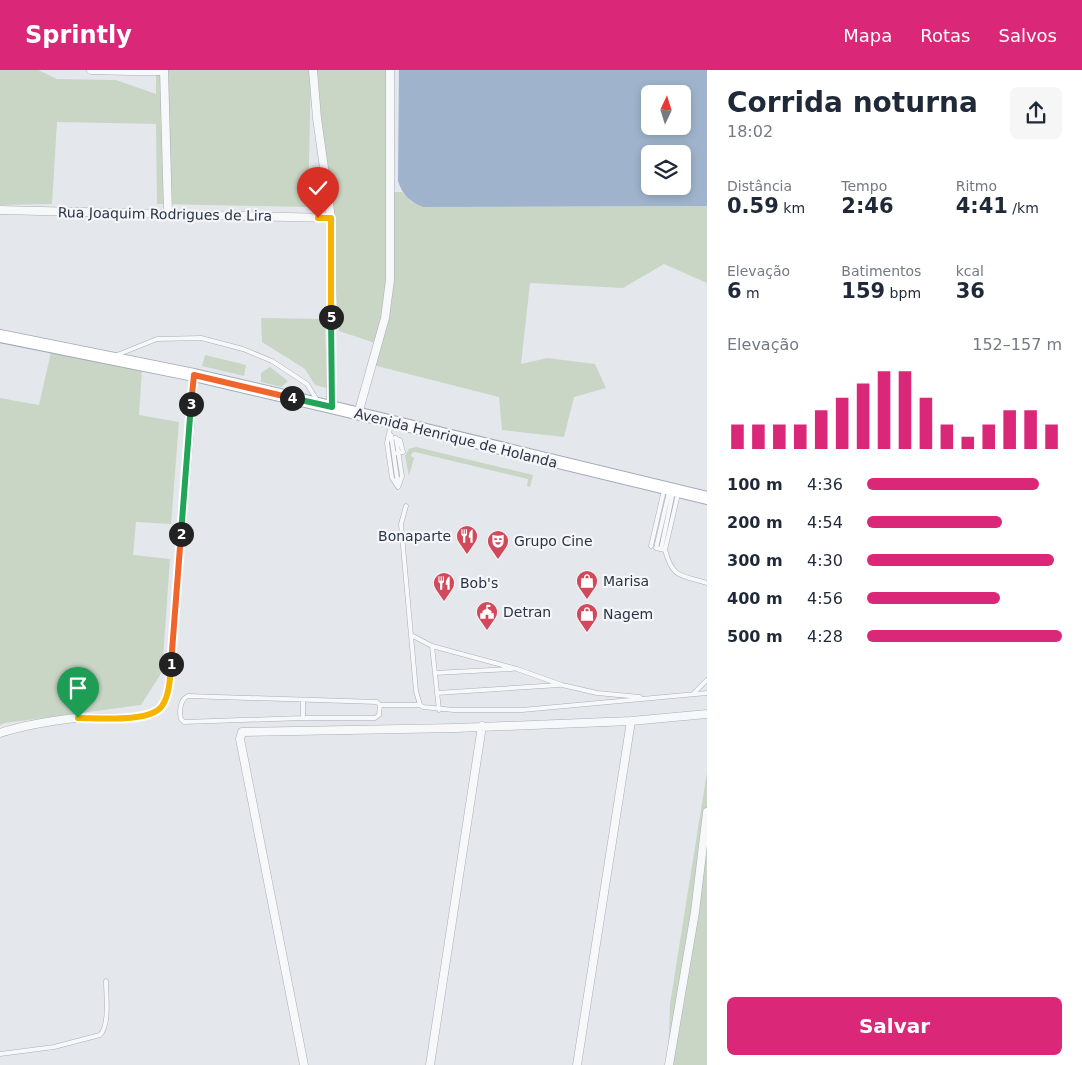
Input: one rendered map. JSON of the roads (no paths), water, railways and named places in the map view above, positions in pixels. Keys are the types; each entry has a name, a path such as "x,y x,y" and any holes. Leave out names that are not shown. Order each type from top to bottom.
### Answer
{"main road":[{"name":"Avenida Henrique de Holanda","path":"0,336 194,375 326,405 358,414 391,427 707,498"}],"street":[{"path":"91,70 161,71 168,213"},
{"path":"313,70 317,118 331,218 326,405"},
{"path":"358,414 385,318 390,280 390,70"},
{"name":"Rua Joaquim Rodrigues de Lira","path":"0,210 331,218"},
{"path":"0,733 45,722 78,718 125,718 147,715 157,711 163,704 167,694 170,674 194,375"},
{"path":"304,1065 240,733 456,728 630,721 707,714"},
{"path":"577,1065 630,721"},
{"path":"430,1065 482,726"},
{"path":"669,1065 695,912 707,812"}],"lane":[{"path":"109,358 157,339 200,338 243,349 272,361 307,384 326,405"},
{"path":"391,427 396,438 398,487 392,478 388,454 387,443 391,427"},
{"path":"391,427 396,453"},
{"path":"388,454 396,453"},
{"path":"658,548 672,490"},
{"path":"672,490 658,548 674,572 707,583"},
{"path":"406,506 401,524 416,691 420,705"},
{"path":"411,635 432,646 517,669 562,685 597,693 652,698"},
{"path":"432,646 439,710"},
{"path":"435,674 517,669"},
{"path":"694,694 707,680"},
{"path":"437,693 562,685"},
{"path":"380,705 379,715 375,718 302,718 184,722 180,717 182,701 188,696 377,702 380,705 420,705 423,708 439,710 522,710 707,693"},
{"path":"302,718 303,701"},
{"path":"0,1054 54,1047 100,1035 106,1023 106,981"}],"water":[{"path":"399,70 707,70 707,206 423,207 414,203 402,191 398,181"}],"place":[{"name":"Bonaparte","path":"467,555"},
{"name":"Grupo Cine","path":"498,560"},
{"name":"Marisa","path":"587,600"},
{"name":"Bob's","path":"444,602"},
{"name":"Detran","path":"487,631"},
{"name":"Nagem","path":"587,633"}]}
